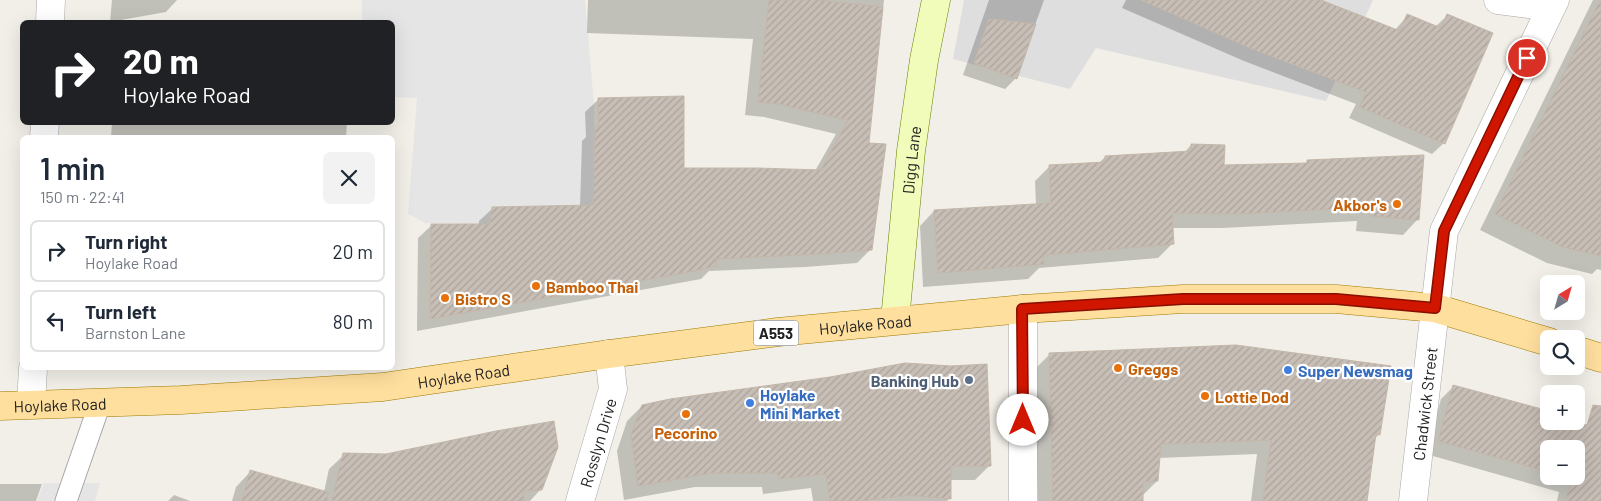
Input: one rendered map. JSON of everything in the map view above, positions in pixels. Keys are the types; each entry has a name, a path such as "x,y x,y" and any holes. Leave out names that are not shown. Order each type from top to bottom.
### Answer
{"main road":[{"name":"Hoylake Road","path":"0,406 100,404 383,386 778,332 1022,309 1183,299 1336,299 1435,308 1540,339"},
{"path":"1585,353 1601,358"}],"street":[{"path":"50,20 51,0"},
{"name":"Digg Lane","path":"895,320 911,150 924,60 936,0"},
{"path":"1498,0 1553,4"},
{"name":"Chadwick Street","path":"1413,501 1444,231 1553,4"},
{"path":"1022,309 1023,501"},
{"name":"Rosslyn Drive","path":"580,501 613,389 609,354"},
{"path":"31,404 33,370"}],"lane":[{"path":"66,501 100,404"}],"shaded area":[{"path":"362,0 585,0 594,104 593,205 493,207 490,224 425,223 408,214 417,98 395,97 395,20 362,20"},
{"path":"964,0 1373,0 1326,101 1096,48 1070,89 953,59"},
{"path":"44,483 100,483 95,501 37,501"}],"building":[{"path":"769,0 817,0 883,7 869,143 886,144 872,250 716,259 716,266 684,273 430,319 431,224 490,224 492,207 593,205 595,126 599,127 598,98 684,96 684,168 821,170 848,120 778,104 758,102"},
{"path":"1141,0 1321,0 1400,31 1407,14 1441,28 1447,14 1493,33 1445,144 1360,107 1366,92 1255,50"},
{"path":"1600,0 1601,256 1563,247 1495,214"},
{"path":"989,19 1036,24 1017,79 974,63"},
{"path":"1191,144 1225,145 1224,165 1307,163 1307,160 1424,155 1419,220 1370,216 1371,207 1237,214 1172,213 1174,244 1043,255 1044,264 938,273 934,210 1051,203 1049,165 1105,162 1105,156 1191,151"},
{"path":"1236,345 1391,366 1380,435 1376,434 1367,501 1263,501 1271,440 1161,444 1158,481 1143,482 1143,501 1053,501 1049,353"},
{"path":"905,363 951,366 987,364 991,466 951,466 951,499 909,495 861,501 830,501 826,474 778,479 777,473 711,473 638,486 631,435 642,405 670,399 830,377"},
{"path":"1453,385 1540,409 1540,430 1585,430 1585,424 1587,425 1593,405 1601,406 1601,501 1565,501 1570,485 1585,485 1585,440 1540,440 1540,469 1438,441"},
{"path":"554,421 558,447 542,490 523,491 524,501 332,501 343,453 386,454"},
{"path":"250,470 328,492 327,501 242,501"}],"place":[{"name":"Akbor's","path":"1397,204"},
{"name":"Bamboo Thai","path":"536,286"},
{"name":"Bistro S","path":"445,298"},
{"name":"Greggs","path":"1118,368"},
{"name":"Super Newsmag","path":"1288,370"},
{"name":"Banking Hub","path":"969,380"},
{"name":"Lottie Dod","path":"1205,396"},
{"name":"Hoylake Mini Market","path":"750,403"},
{"name":"Pecorino","path":"686,414"}],"route":[{"path":"1023,420 1022,309 1183,299 1336,299 1435,308 1444,231 1527,58"}]}
